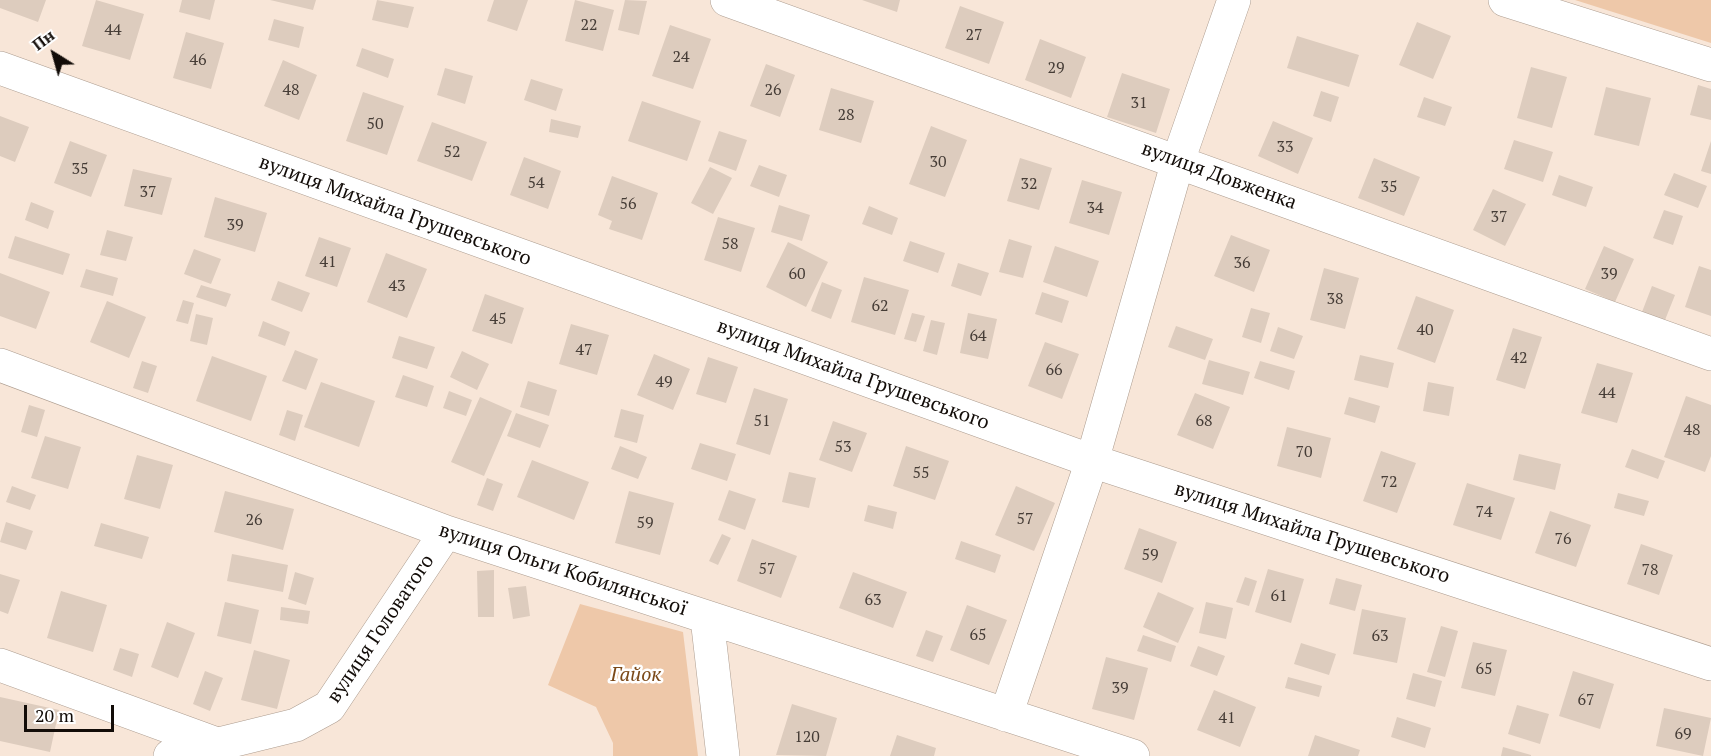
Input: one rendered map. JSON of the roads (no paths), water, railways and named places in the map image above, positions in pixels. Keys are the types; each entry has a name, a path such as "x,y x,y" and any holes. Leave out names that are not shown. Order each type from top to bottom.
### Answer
{"street":[{"name":"вулиця Довженка","path":"727,0 1711,354"},
{"path":"1006,716 1092,461 1178,161 1234,0"},
{"path":"1505,0 1711,65"},
{"name":"вулиця Михайла Грушевського","path":"0,68 1092,461 1711,664"},
{"name":"вулиця Ольги Кобилянської","path":"0,365 446,532 1133,756"},
{"name":"вулиця Головатого","path":"170,756 214,743 296,725 329,707 446,532"},
{"path":"707,618 723,756"},
{"path":"0,665 214,743"}],"park label":[{"name":"Гайок","path":"636,675"}]}
